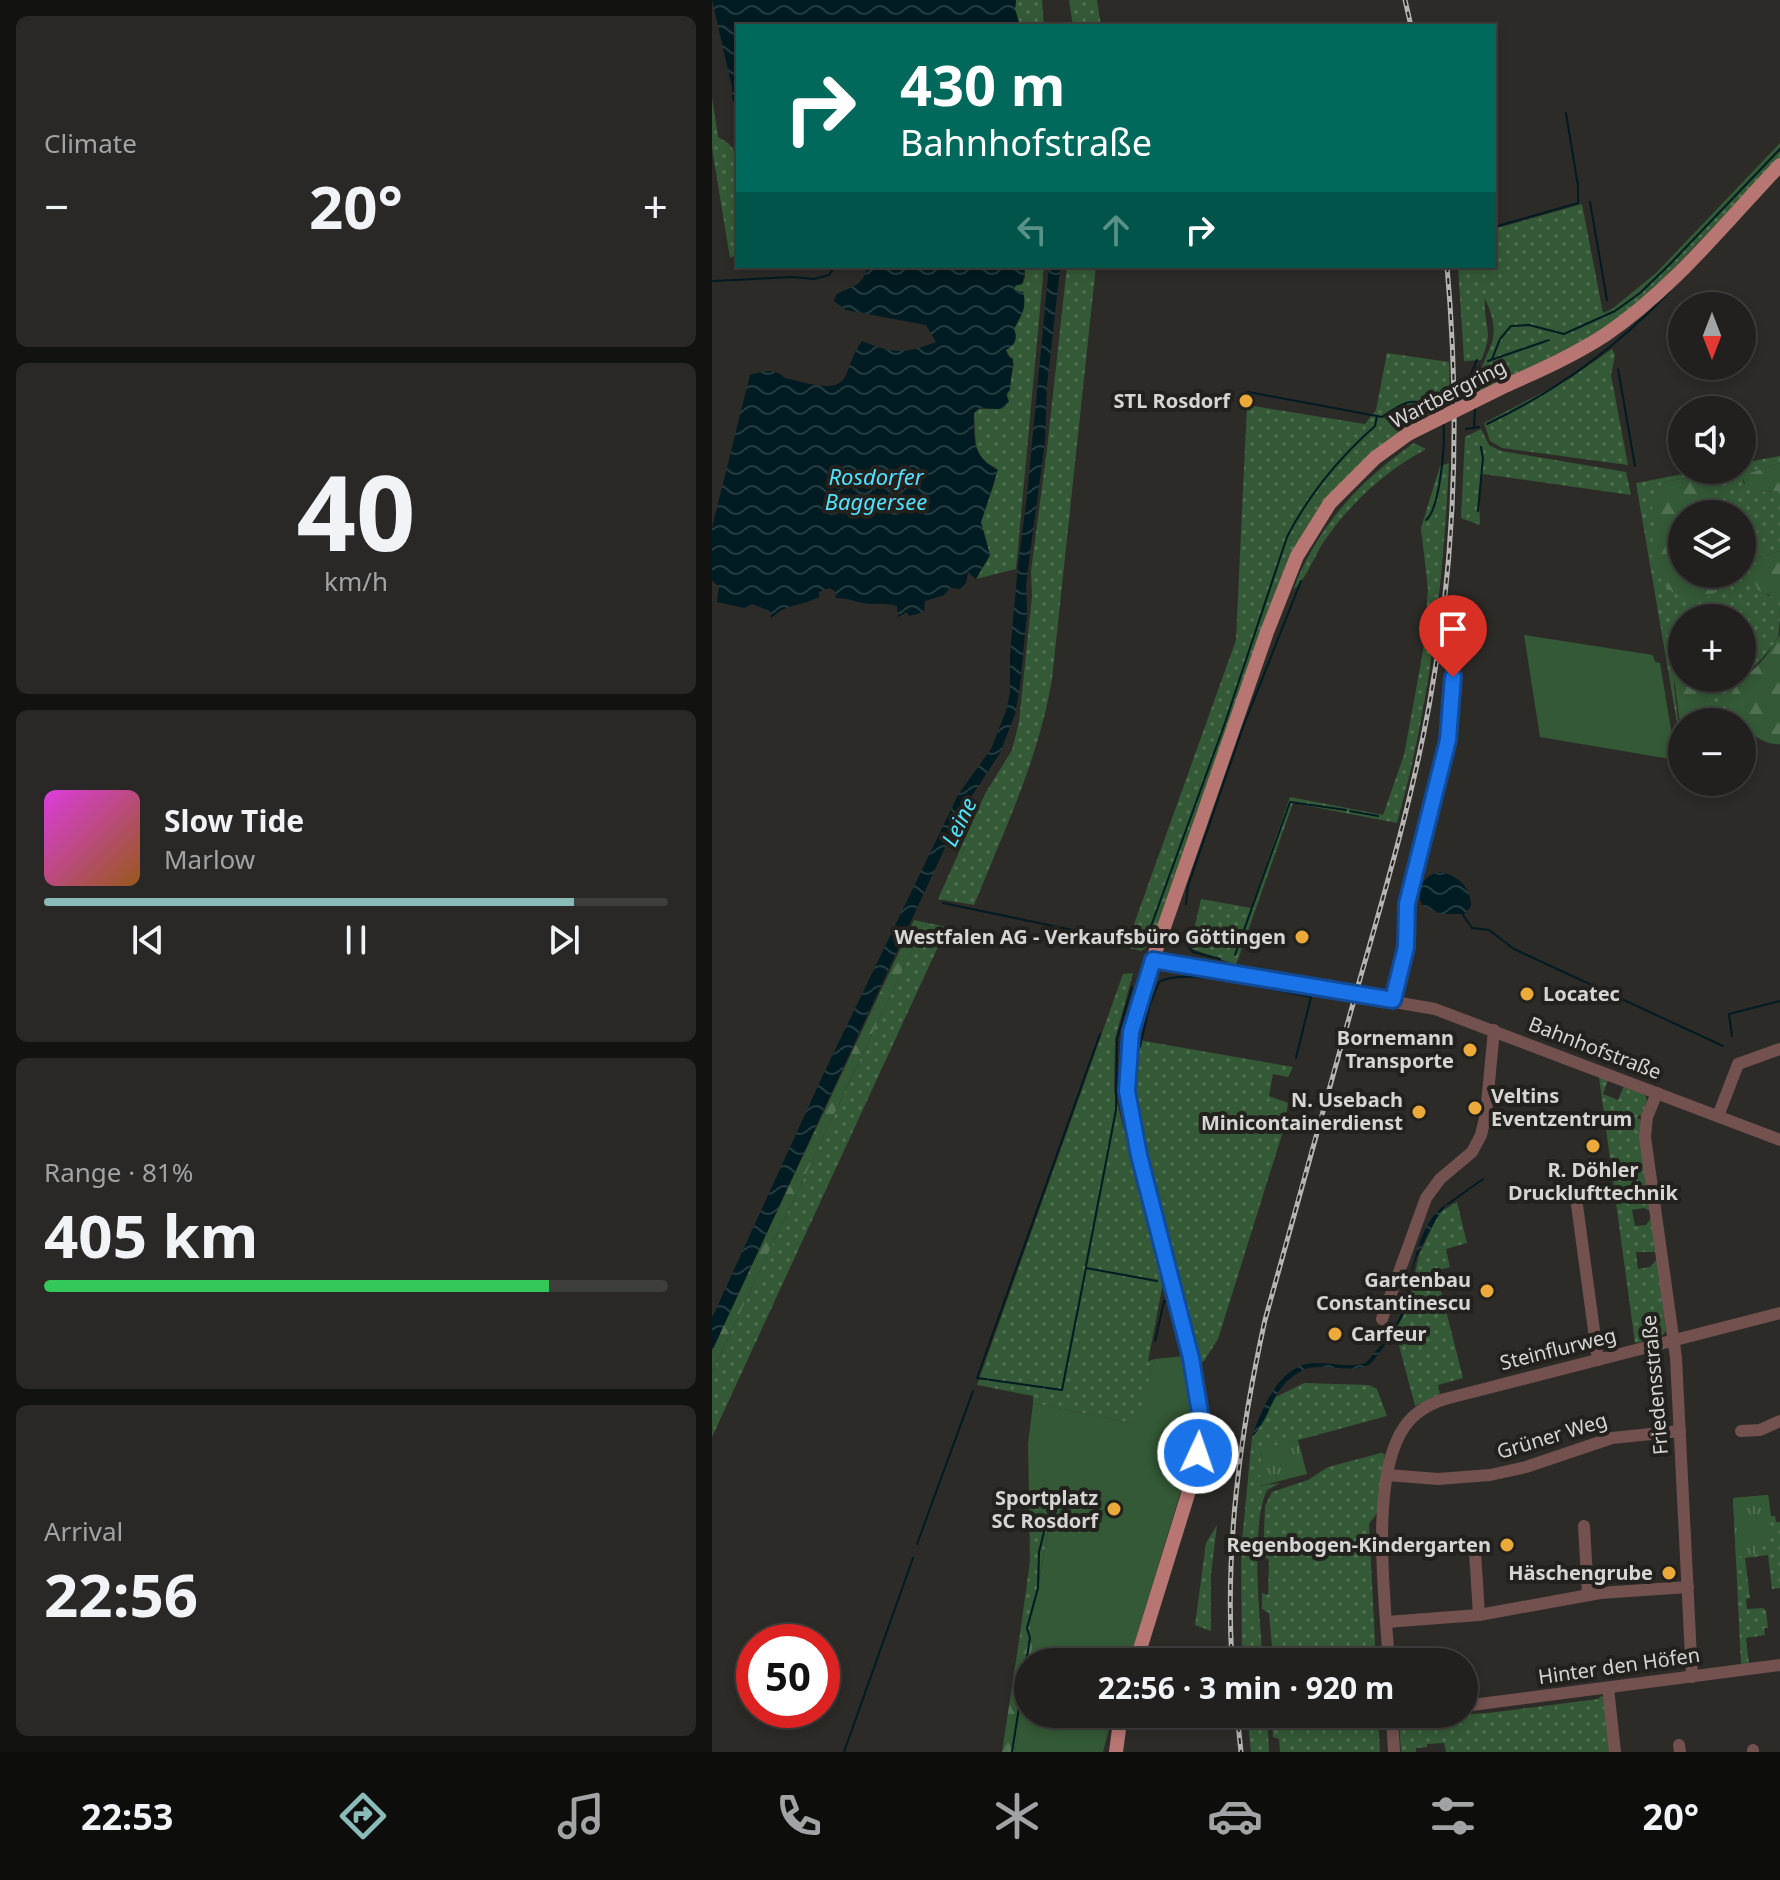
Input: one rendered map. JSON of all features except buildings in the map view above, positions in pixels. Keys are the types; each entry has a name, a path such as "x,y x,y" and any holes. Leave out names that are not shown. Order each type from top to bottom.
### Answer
{"main road":[{"name":"Wartbergring","path":"1140,1648 1193,1478 1200,1413 1191,1358 1139,1155 1127,1091 1131,1032 1267,632 1297,556 1330,503 1367,465 1408,434 1564,359 1622,322 1678,273 1780,165"},
{"path":"1116,1752 1119,1728"}],"street":[{"path":"1393,1000 1406,947 1407,904 1448,740 1453,677"},
{"name":"Bahnhofstraße","path":"1153,960 1435,1009 1780,1140"},
{"path":"1382,1319 1426,1198 1440,1179 1467,1158 1481,1135 1494,1030"},
{"path":"1718,1116 1738,1064 1780,1049"},
{"name":"Friedensstraße","path":"1657,1093 1647,1118 1645,1137 1673,1340 1692,1677"},
{"path":"1577,1205 1598,1360"},
{"name":"Steinflurweg","path":"1388,1648 1383,1528 1387,1475 1401,1432 1413,1417 1445,1399 1780,1313"},
{"path":"1741,1431 1760,1430 1780,1421"},
{"name":"Grüner Weg","path":"1387,1475 1438,1479 1490,1475 1526,1467 1612,1438 1680,1431"},
{"path":"1584,1526 1588,1595"},
{"path":"1475,1552 1479,1615"},
{"path":"1386,1622 1479,1615 1588,1595 1688,1587"},
{"name":"Hinter den Höfen","path":"1478,1704 1780,1665"},
{"path":"1608,1688 1615,1752"},
{"path":"1393,1728 1394,1752"}],"green space":[{"path":"1016,0 1042,0 1044,24 1019,24"},
{"path":"1069,0 1097,0 1101,24 1073,24"},
{"path":"712,97 718,137 736,153 736,255 730,258 712,148"},
{"path":"1780,143 1780,158 1638,305 1584,343 1480,392 1482,367 1494,329 1485,299 1488,335 1485,350 1481,360 1464,361 1458,268 1496,268 1496,228 1582,204 1603,313 1656,273"},
{"path":"1025,268 1044,268 1016,569 976,579 990,555 981,522 996,468 982,461 976,446 974,413 976,409 1002,409 1005,406 1014,364 1006,350 1016,335 1014,329 1024,303 1023,292 1015,290 1015,285 1021,285"},
{"path":"1067,268 1096,268 1052,679 1039,737 974,905 938,899 985,794 1012,750 1019,722 1032,596 1031,571"},
{"path":"1612,349 1615,355 1611,375 1628,465 1502,448 1490,441 1484,423 1572,377"},
{"path":"1387,353 1449,362 1450,403 1407,427 1310,526 1153,943 1141,951 1130,948 1133,927 1236,640 1247,405 1365,424 1376,410"},
{"path":"1481,429 1489,445 1501,451 1626,472 1631,495 1483,474 1479,491 1480,525 1461,518 1465,437"},
{"path":"1414,443 1426,449 1383,477 1358,500 1335,526 1293,590 1314,546 1342,507 1375,473"},
{"path":"1780,456 1780,463 1756,471 1756,460"},
{"path":"1449,463 1433,645 1418,735 1397,823 1293,803 1236,965 1190,948 1201,899 1251,908 1290,797 1383,815 1404,755 1423,651 1428,589 1421,528 1440,466"},
{"path":"1780,463 1780,491 1763,492 1746,488 1745,484 1756,484 1756,471"},
{"path":"1668,477 1668,481 1663,482 1652,554 1658,575 1668,576 1668,588 1756,588 1756,500 1718,500 1701,484 1744,484 1763,492 1780,491 1780,551 1758,557 1767,595 1780,599 1780,624 1778,637 1756,664 1756,604 1668,604 1668,670 1636,483"},
{"path":"1663,482 1701,484 1718,500 1668,500 1668,588 1657,572 1652,553 1652,500"},
{"path":"1780,551 1780,599 1758,590 1758,557"},
{"path":"1669,588 1719,588 1703,598 1691,599"},
{"path":"1524,635 1653,655 1655,662 1660,663 1668,712 1668,759 1540,737"},
{"path":"1780,635 1780,744 1756,737 1756,708 1727,708 1732,692 1756,692 1756,666"},
{"path":"1672,692 1675,692 1674,708"},
{"path":"1676,692 1708,692 1704,708 1678,708"},
{"path":"1708,692 1734,692 1728,708 1704,708"},
{"path":"914,920 923,922 918,937 712,1372 712,1350"},
{"path":"923,922 947,927 712,1437 712,1372"},
{"path":"1133,973 1115,1039 1114,1091 1163,1283 1148,1361 1155,1359 1144,1401 1165,1430 1033,1403 1033,1396 977,1385 1123,974"},
{"path":"1138,1038 1293,1067 1288,1077 1273,1074 1269,1096 1288,1103 1284,1128 1218,1339 1200,1363 1138,1127 1133,1082"},
{"path":"1599,1077 1608,1080 1603,1094 1618,1100 1624,1086 1645,1095 1647,1100 1642,1116 1637,1118 1641,1120 1640,1137 1650,1211 1644,1208 1632,1210 1635,1226 1646,1225 1651,1218 1656,1252 1636,1252 1638,1269 1650,1267 1657,1259 1666,1331 1661,1337 1635,1343"},
{"path":"1457,1202 1467,1243 1446,1249 1450,1267 1436,1271 1463,1378 1438,1385 1440,1394 1415,1406 1395,1330 1407,1308 1419,1255 1439,1213"},
{"name":"Sportplatz SC Rosdorf","path":"1184,1356 1193,1408 1190,1461 1133,1648 1032,1648 1031,1623 1052,1511 1046,1501 1029,1497 1028,1444 1033,1403 1136,1424 1155,1359"},
{"path":"1304,1383 1369,1385 1377,1389 1387,1416 1262,1450 1260,1486 1280,1483 1267,1490 1259,1526 1258,1599 1262,1648 1242,1648 1241,1551 1252,1437 1274,1398"},
{"path":"1298,1440 1307,1474 1260,1486 1262,1449"},
{"path":"1385,1454 1377,1513 1369,1524 1375,1648 1272,1648 1269,1613 1262,1609 1262,1593 1268,1595 1269,1560 1263,1556 1265,1506 1272,1492 1308,1480 1328,1467"},
{"path":"1768,1495 1771,1516 1780,1522 1780,1588 1772,1589 1768,1555 1745,1558 1750,1598 1746,1599 1747,1609 1763,1608 1768,1628 1764,1628 1765,1635 1746,1638 1749,1664 1741,1665 1733,1498"},
{"path":"1768,1495 1770,1521 1758,1554 1736,1557 1733,1498"},
{"path":"1029,1497 1046,1501 1052,1511 1031,1623 1060,1648 1031,1648 1032,1643 1019,1641 1030,1561"},
{"path":"1217,1525 1211,1574 1211,1631 1195,1625 1206,1543"},
{"path":"1019,1641 1033,1643 1032,1648 1018,1648"},
{"path":"1014,1674 1014,1728 1019,1728 1015,1752 1002,1752"},
{"path":"1603,1697 1612,1752 1446,1752 1444,1743 1427,1744 1427,1747 1416,1748 1416,1752 1401,1752 1399,1728 1478,1728 1478,1714"},
{"path":"1019,1728 1109,1728 1103,1752 1015,1752"},
{"path":"1248,1728 1268,1728 1269,1752 1251,1752"},
{"path":"1272,1728 1379,1728 1380,1752 1280,1752 1279,1739 1273,1737"}],"water":[{"path":"712,0 1016,0 1019,24 736,24 736,107"},
{"name":"Rosdorfer Baggersee","path":"866,268 1025,268 1023,283 1015,286 1015,290 1023,292 1024,307 1014,329 1015,341 1006,350 1013,359 1010,390 1006,394 1009,401 1002,409 980,408 974,413 976,447 984,459 998,470 981,522 990,555 976,579 968,572 966,583 960,589 950,588 944,595 925,601 924,612 909,616 907,612 898,617 897,606 893,605 836,598 835,591 829,588 819,592 819,597 783,610 771,618 770,611 752,604 745,608 717,602 719,587 712,580 712,528 750,375 773,372 809,384 834,385 845,377 862,341 899,351 936,342 926,325 846,310 834,301 836,295 860,282"},
{"path":"1049,268 1060,268 1047,385 1045,441 1026,584 1027,613 1015,714 1000,753 962,811 712,1351 712,1318 823,1075 958,795 991,749 1006,711"},
{"path":"1441,872 1459,880 1466,888 1471,906 1465,914 1439,914 1422,905 1422,883"},
{"path":"1448,1203 1415,1262 1404,1314 1373,1361 1360,1368 1320,1367 1303,1370 1284,1384 1252,1437 1274,1390 1292,1371 1315,1363 1366,1363 1399,1318 1416,1252 1428,1224"}],"waterway":[{"path":"1496,226 1578,203 1566,113"},
{"path":"1492,359 1500,339 1511,326 1529,325 1564,334 1615,311 1640,293 1780,149"},
{"path":"1590,202 1607,300"},
{"path":"713,281 792,277 814,279 829,275 834,268"},
{"path":"1487,424 1538,397 1585,366 1629,331 1670,291"},
{"path":"1488,361 1549,340"},
{"path":"1473,393 1471,374 1477,360"},
{"path":"1618,369 1635,466"},
{"path":"1248,392 1382,417 1402,404 1414,402 1437,406 1439,412"},
{"path":"1474,428 1475,408"},
{"path":"1132,941 1146,940 1225,723 1287,537 1315,491 1375,426 1377,416"},
{"path":"1426,520 1438,489 1443,458 1443,422"},
{"path":"1466,429 1479,427"},
{"path":"1478,511 1483,458 1481,447"},
{"path":"1186,904 1188,886 1243,727 1301,581"},
{"path":"1235,955 1290,802 1346,810"},
{"path":"1350,811 1378,816"},
{"path":"943,903 1116,939"},
{"path":"1463,915 1472,928 1489,930 1514,949 1723,1046"},
{"path":"1171,938 1181,938 1193,952 1220,959"},
{"path":"1137,1047 1140,1047 1149,1007 1159,982 1172,978 1210,978 1311,997 1296,1058"},
{"path":"1086,1266 1116,1110 1117,1039 1132,987"},
{"path":"1732,1036 1729,1014 1780,1001"},
{"path":"1100,1034 977,1378 1062,1390 1086,1268 1157,1281"},
{"path":"1448,1204 1483,1179"},
{"path":"1155,1341 1164,1301 1168,1302"},
{"path":"917,1544 973,1391"},
{"path":"1012,1752 1030,1638 1027,1628 1038,1588 1039,1552 1051,1515"},
{"path":"844,1752 913,1558"}],"railway":[{"path":"1405,0 1411,24"},
{"path":"1231,1648 1231,1576 1236,1490 1256,1362 1405,815 1422,743 1438,651 1453,486 1453,376 1447,268"},
{"path":"1238,1728 1241,1752"}],"place":[{"name":"STL Rosdorf","path":"1246,401"},
{"name":"Westfalen AG - Verkaufsbüro Göttingen","path":"1302,937"},
{"name":"Locatec","path":"1527,994"},
{"name":"Bornemann Transporte","path":"1470,1050"},
{"name":"Veltins Eventzentrum","path":"1475,1108"},
{"name":"N. Usebach Minicontainerdienst","path":"1419,1112"},
{"name":"R. Döhler Drucklufttechnik","path":"1593,1146"},
{"name":"Gartenbau Constantinescu","path":"1487,1291"},
{"name":"Carfeur","path":"1335,1334"},
{"name":"Sportplatz SC Rosdorf","path":"1114,1509"},
{"name":"Regenbogen-Kindergarten","path":"1507,1545"},
{"name":"Häschengrube","path":"1669,1573"}],"route":[{"path":"1198,1453 1200,1413 1191,1358 1129,1110 1127,1065 1139,999 1153,960 1393,1000 1406,947 1407,904 1448,740 1453,677"}],"water label":[{"name":"Leine","path":"959,822"}]}
